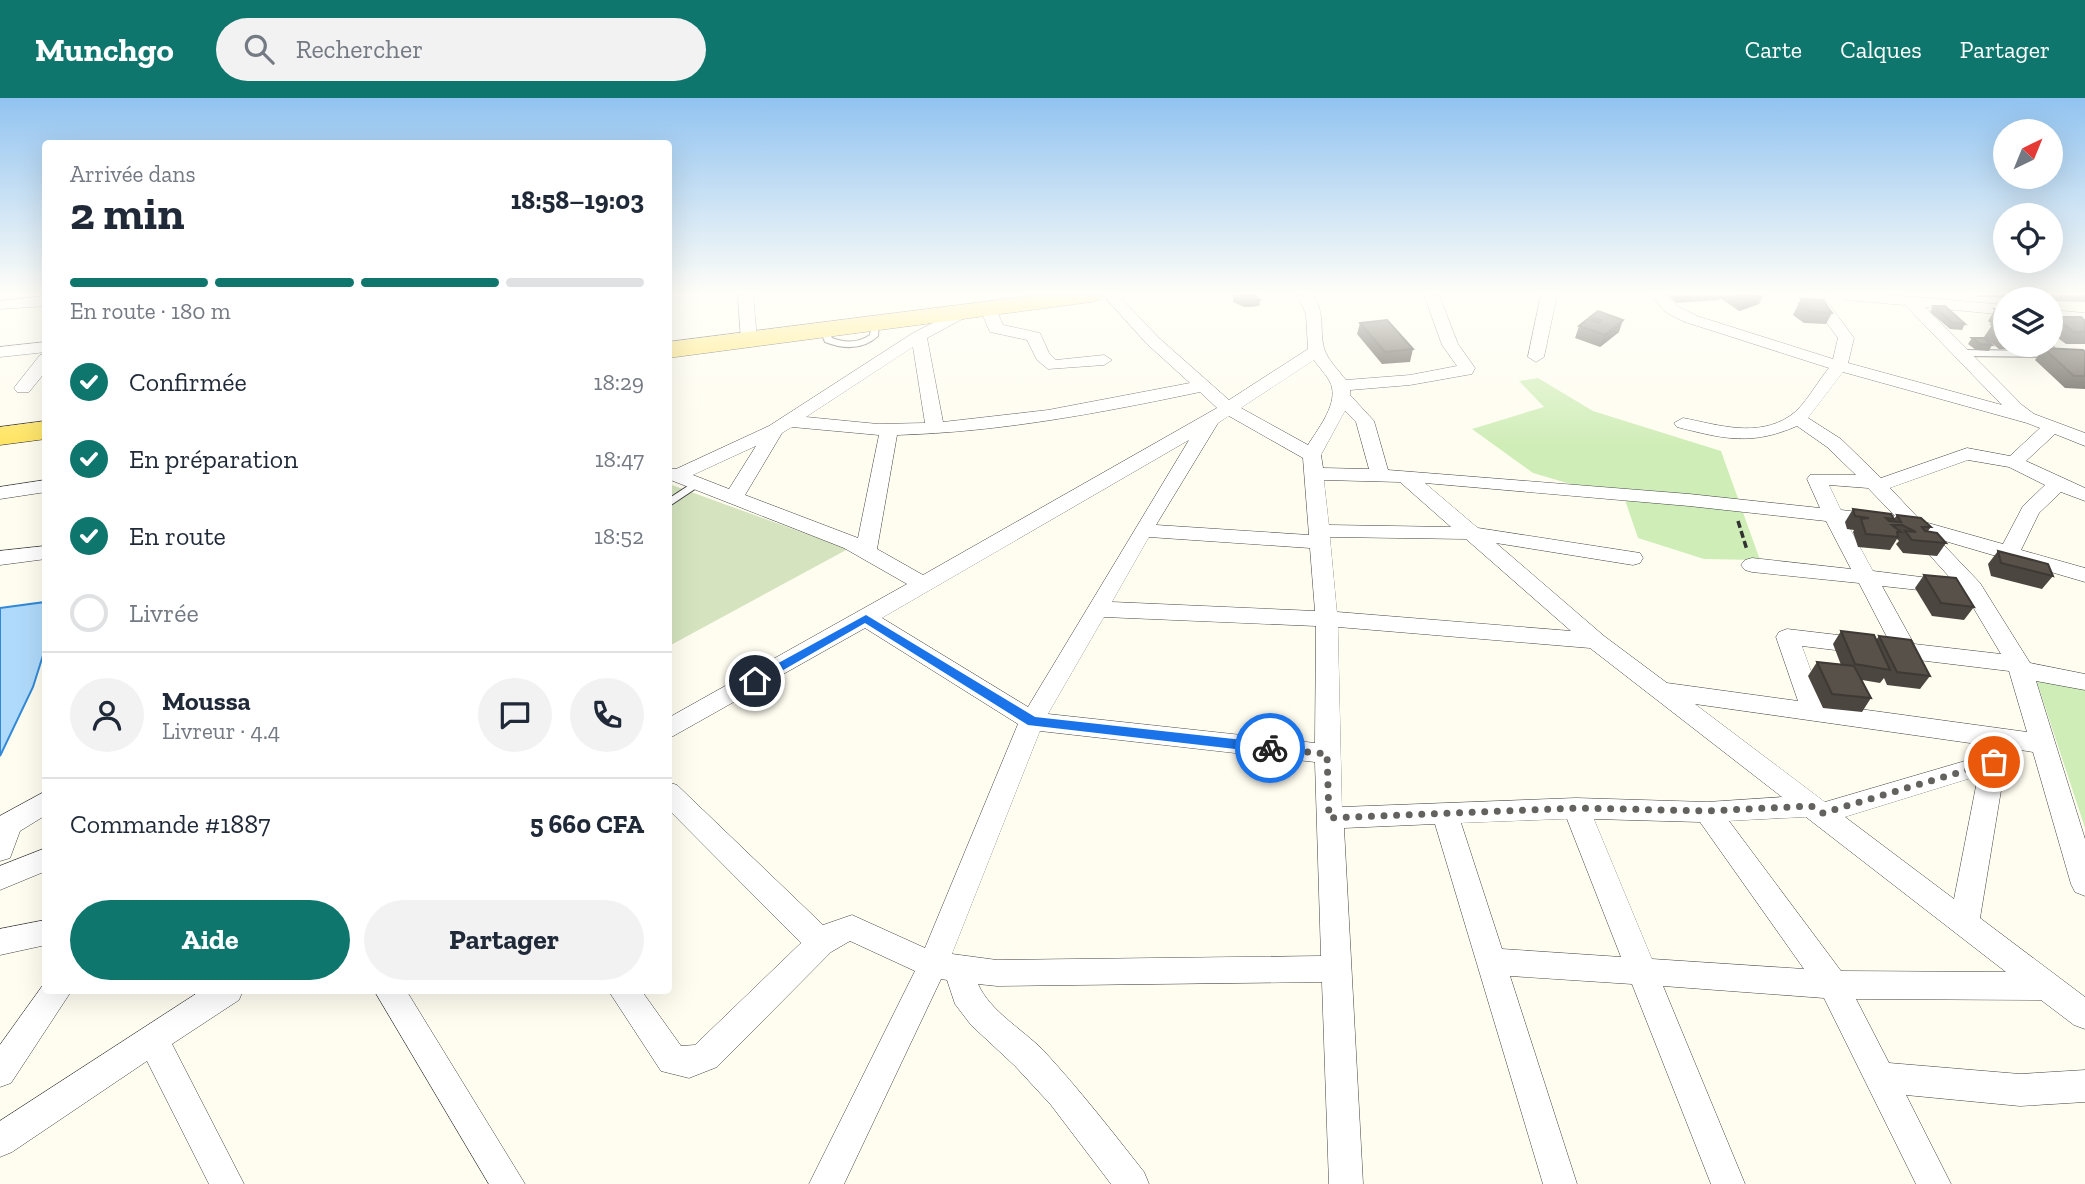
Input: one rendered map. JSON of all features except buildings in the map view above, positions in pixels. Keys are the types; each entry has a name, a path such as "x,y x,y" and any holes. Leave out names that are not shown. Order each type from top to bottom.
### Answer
{"main road":[{"path":"672,349 700,346"},
{"path":"0,436 42,431"}],"street":[{"path":"673,474 782,426 904,346"},
{"path":"921,346 935,427"},
{"path":"1038,346 1042,358 1054,365 1104,360"},
{"path":"1158,346 1203,386 1220,414 1313,465 1380,475 1405,475 1733,505 1910,524 2085,575"},
{"path":"1315,346 1341,391 1365,421 1380,475"},
{"path":"1341,391 1466,370 1451,346"},
{"path":"1536,357 1538,346"},
{"path":"1775,346 2033,419 2085,427"},
{"path":"1683,423 1744,435 1766,433 1798,419 1839,366 1844,346"},
{"path":"1955,346 2017,409 2033,419 2085,440"},
{"path":"0,352 42,347"},
{"path":"672,728 1220,414 1316,351"},
{"path":"23,388 42,364"},
{"path":"782,426 889,430 1047,417 1203,386"},
{"path":"1341,391 1336,412 1313,465 1327,619 1329,818 1346,1184"},
{"path":"826,1184 946,968 1032,721 1143,530 1220,414"},
{"path":"1798,419 1833,443 1876,484 1910,524 1972,588 2020,667 2085,884"},
{"path":"734,497 782,426"},
{"path":"2014,462 2052,427"},
{"path":"866,550 889,430"},
{"path":"1906,651 1816,479 1876,484 1967,454 2014,462 2085,495"},
{"path":"673,474 866,550 925,585"},
{"path":"1405,475 1596,641 2085,1015"},
{"path":"2010,552 2030,510 2058,484"},
{"path":"0,493 42,487"},
{"path":"1143,530 1320,537 1469,533 1633,558"},
{"path":"0,558 42,553"},
{"path":"1752,565 1972,588"},
{"path":"1099,609 1327,619 1596,641"},
{"path":"866,618 1032,721 1327,754"},
{"path":"1814,713 1787,637 2020,667 2085,682"},
{"path":"1660,691 1814,713 1996,750"},
{"path":"1329,818 1576,808 1707,811 1817,809 1996,750 2044,744"},
{"path":"1964,924 1996,750"},
{"path":"672,796 821,943"},
{"path":"3,834 42,805"},
{"path":"1576,808 1728,1184"},
{"path":"1707,811 1833,985 1934,1184"},
{"path":"1445,813 1560,1184"},
{"path":"0,878 42,861"},
{"path":"626,994 672,1060 689,1063 706,1056 821,943 836,932 852,928 946,968 997,973 1335,969"},
{"path":"0,942 42,933"},
{"path":"1491,961 1643,974 1833,985 2048,986"},
{"path":"946,968 982,1015 1062,1094 1132,1184"},
{"path":"2,1067 54,994"},
{"path":"0,1140 222,994"},
{"path":"391,994 508,1184"},
{"path":"153,1040 227,1184"},
{"path":"1878,1077 2020,1090 2085,1086"}],"lane":[{"path":"1961,353 1993,353"},
{"path":"672,502 697,483"}],"path":[{"path":"1733,505 1752,565"}],"green space":[{"path":"1538,378 1593,411 1721,451 1760,560 1704,559 1638,538 1625,500 1533,473 1472,429 1544,407 1519,381"},
{"path":"672,485 848,549 672,644"},
{"path":"2034,673 2085,685 2085,828"}],"water":[{"path":"42,602 42,658 33,687 0,756 0,608"}],"way so far":[{"path":"1270,748 1327,754 1329,818 1576,808 1707,811 1811,806 1823,813 1994,762"}],"route":[{"path":"755,681 866,618 1032,721 1270,748"}]}
